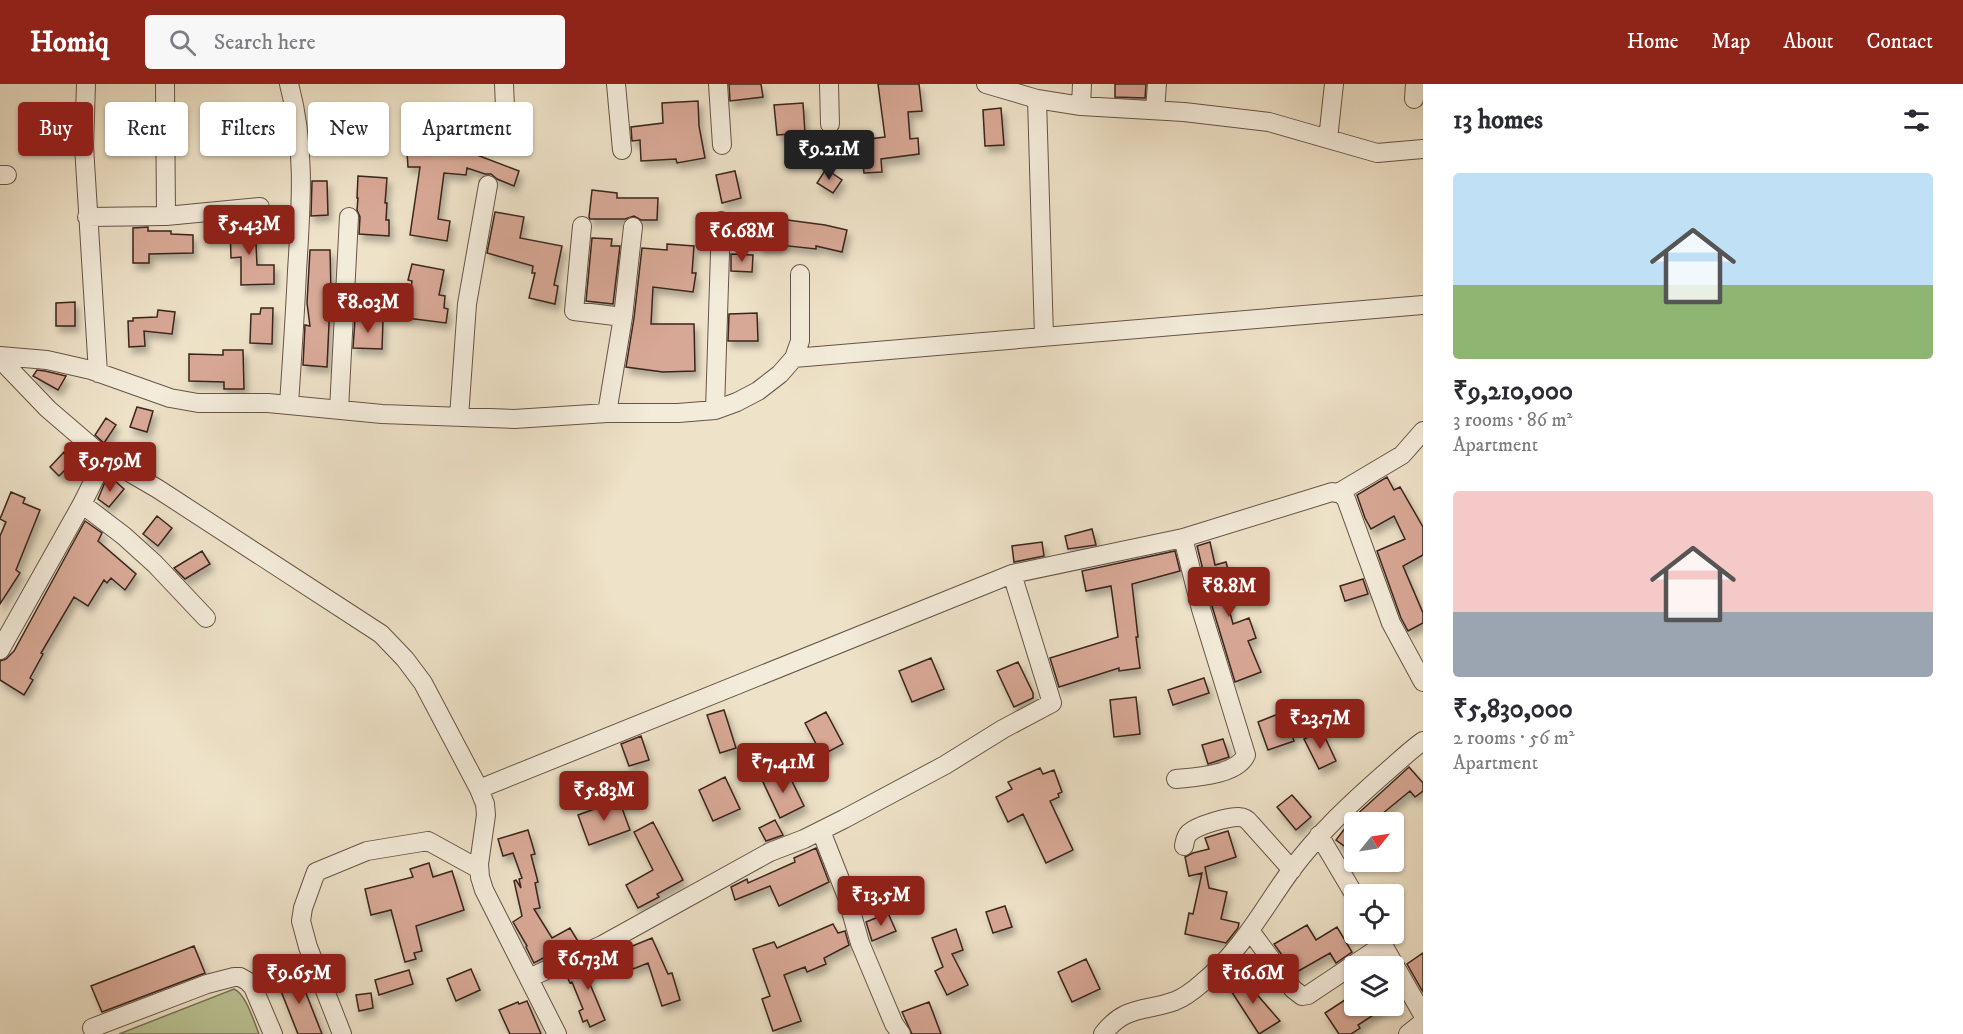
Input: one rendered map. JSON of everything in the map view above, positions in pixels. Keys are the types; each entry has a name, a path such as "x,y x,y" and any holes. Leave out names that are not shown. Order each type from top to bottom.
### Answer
{"street":[{"path":"86,84 84,146 87,217 99,373"},
{"path":"165,84 166,216"},
{"path":"289,84 299,128 301,149 300,225 289,404"},
{"path":"504,84 505,102"},
{"path":"616,84 621,150"},
{"path":"718,84 722,146"},
{"path":"829,84 830,124"},
{"path":"986,84 1042,94 1081,105 1269,122 1377,153 1423,149"},
{"path":"1081,105 1082,84"},
{"path":"1155,110 1157,84"},
{"path":"1328,139 1334,84"},
{"path":"1042,94 1044,337"},
{"path":"459,417 467,304 488,185"},
{"path":"87,217 166,216 260,207"},
{"path":"339,410 349,217"},
{"path":"715,410 721,221"},
{"path":"582,226 574,311 622,317"},
{"path":"607,413 633,227"},
{"path":"0,358 47,360 99,373 179,400 198,403 289,404 382,414 514,419 607,413 678,413 715,410 758,391 780,374 794,358 800,341 800,274"},
{"path":"794,358 1423,305"},
{"path":"0,358 48,409 105,458 158,489 381,634 405,658 423,683 479,789 485,804 486,815 479,869 484,890 496,918 557,1034"},
{"path":"1338,493 1402,455 1423,431"},
{"path":"0,650 105,458"},
{"path":"479,789 836,647 1012,574 1183,538 1332,492 1338,493 1346,500 1391,623 1423,682"},
{"path":"81,504 124,536 155,564 206,618"},
{"path":"1176,779 1209,775 1231,769 1244,761 1246,755 1201,609 1183,538"},
{"path":"529,978 602,945 770,852 821,831 924,776 1052,703 1012,574"},
{"path":"1103,1034 1128,1012 1170,1003 1186,995 1222,965 1251,932 1318,835 1423,741"},
{"path":"1184,846 1187,835 1192,831 1226,819 1240,817 1251,824 1292,870"},
{"path":"821,831 847,897 860,944 894,1024 901,1034"},
{"path":"1318,835 1348,884"},
{"path":"342,1034 301,921 303,908 316,872 367,851 428,841 479,869"},
{"path":"1251,932 1293,989 1302,996 1308,995 1374,944"},
{"path":"1383,944 1423,1015"},
{"path":"92,1028 207,984 240,977 253,987 273,1034"},
{"path":"1408,1034 1423,1022"}],"green space":[{"path":"234,989 246,1002 259,1034 119,1034"}],"building":[{"path":"729,84 761,84 763,97 730,101"},
{"path":"878,84 919,84 922,111 908,112 910,139 918,138 919,154 881,159 882,172 864,173 860,140 885,137"},
{"path":"1115,84 1146,84 1145,98 1115,97"},
{"path":"698,101 699,126 705,158 677,163 676,159 641,161 640,140 632,141 631,127 663,123 662,103"},
{"path":"803,103 805,133 777,135 774,105"},
{"path":"1001,108 1004,145 985,146 983,110"},
{"path":"407,156 480,156 519,171 514,186 491,174 467,168 466,175 444,173 438,219 450,221 447,241 410,235 420,167 408,167"},
{"path":"826,169 842,180 833,193 817,183"},
{"path":"735,171 741,198 722,203 716,175"},
{"path":"358,176 387,178 385,203 387,203 386,220 389,220 389,236 359,234"},
{"path":"312,181 327,181 328,215 311,216"},
{"path":"592,190 617,193 617,198 658,198 657,220 641,220 634,216 625,219 590,219"},
{"path":"495,212 524,217 520,238 562,246 554,285 558,286 555,304 529,298 535,273 532,273 533,266 487,253"},
{"path":"759,219 780,219 847,230 842,252 816,246 816,249 780,245 780,247 760,248"},
{"path":"255,224 257,265 274,265 274,284 241,285 241,257 231,258 230,225"},
{"path":"148,227 148,231 171,231 171,234 193,235 193,253 149,254 149,263 133,263 133,228"},
{"path":"592,238 612,239 611,246 620,246 613,304 586,301"},
{"path":"667,244 694,246 692,273 696,273 693,292 653,287 651,324 694,324 695,371 663,372 626,367 642,248 667,250"},
{"path":"310,250 330,250 331,294 328,294 327,367 303,365 305,325 310,326 307,303"},
{"path":"731,254 753,255 752,272 731,271"},
{"path":"412,264 444,270 439,295 445,296 444,308 448,309 446,323 407,318 412,281 408,280"},
{"path":"75,302 75,326 56,326 56,303"},
{"path":"261,308 273,308 272,344 250,343 251,314 260,314"},
{"path":"158,310 175,312 172,334 144,331 145,346 129,347 128,321 133,321 133,318 157,317"},
{"path":"757,313 758,341 728,341 729,314"},
{"path":"355,319 383,320 382,349 353,348"},
{"path":"223,350 243,350 244,389 224,389 224,382 189,381 189,354 223,355"},
{"path":"37,370 66,376 58,390 33,376"},
{"path":"137,407 153,411 147,432 130,427"},
{"path":"106,418 116,425 104,443 95,435"},
{"path":"64,452 74,461 59,476 50,467"},
{"path":"1387,477 1394,490 1400,487 1423,527 1423,555 1403,566 1423,613 1423,623 1408,631 1401,618 1377,551 1405,539 1394,516 1371,529 1357,495"},
{"path":"113,479 124,489 109,507 98,499 105,482 108,485"},
{"path":"11,492 25,498 23,503 40,510 16,570 20,573 0,604 0,536 6,522 0,519"},
{"path":"157,516 172,528 158,546 143,534"},
{"path":"85,521 102,533 98,541 136,574 125,590 111,578 107,583 104,580 88,606 74,597 41,653 43,654 30,678 33,680 24,695 0,680 0,661 6,659 14,651"},
{"path":"1092,529 1096,545 1068,549 1065,536"},
{"path":"1042,542 1044,556 1014,562 1012,546"},
{"path":"1210,542 1215,565 1226,562 1232,584 1223,587 1233,624 1249,618 1256,638 1248,641 1261,672 1235,682 1197,546"},
{"path":"202,551 210,564 185,579 174,568"},
{"path":"1175,551 1180,571 1132,584 1140,668 1119,671 1119,668 1059,687 1050,658 1118,637 1111,586 1086,591 1082,571"},
{"path":"1363,579 1368,594 1345,601 1340,586"},
{"path":"931,658 944,689 912,702 899,671"},
{"path":"1018,662 1033,693 1033,698 1014,707 997,671"},
{"path":"1204,678 1209,693 1173,705 1168,690"},
{"path":"1136,697 1140,734 1114,737 1110,700"},
{"path":"724,710 736,748 720,753 707,715"},
{"path":"826,712 843,744 822,755 805,723"},
{"path":"1283,712 1294,741 1268,750 1258,722"},
{"path":"1322,731 1336,761 1319,769 1304,739"},
{"path":"641,736 649,760 629,766 621,744"},
{"path":"1223,739 1229,757 1208,764 1202,745"},
{"path":"1409,767 1423,783 1423,791 1415,797 1410,791 1384,812 1360,812"},
{"path":"1040,768 1043,774 1054,770 1062,792 1058,794 1059,797 1050,801 1073,850 1046,863 1023,814 1008,822 996,797 1012,789 1008,782"},
{"path":"787,771 804,806 780,818 763,782"},
{"path":"725,777 740,809 713,821 699,790"},
{"path":"1292,795 1311,817 1296,830 1277,807"},
{"path":"619,800 630,830 589,845 578,815"},
{"path":"775,820 783,835 766,841 759,828"},
{"path":"653,822 683,880 657,894 659,897 638,908 626,885 653,870 634,832"},
{"path":"528,830 535,854 531,855 538,882 535,883 540,908 534,909 552,938 570,928 579,943 559,952 558,950 534,963 513,922 522,916 514,881 516,880 521,888 519,879 522,878 513,853 503,856 498,839"},
{"path":"1344,830 1344,846 1336,840"},
{"path":"1228,831 1236,857 1205,867 1209,888 1227,892 1221,919 1239,923 1238,928 1226,943 1185,934 1189,913 1193,914 1202,873 1189,876 1185,857 1209,849 1205,838"},
{"path":"816,848 829,882 779,906 770,886 735,900 731,887 747,879 748,883 795,862 794,858"},
{"path":"429,863 433,877 452,871 464,910 416,926 422,951 414,953 416,959 405,962 391,910 371,915 365,889 413,877 410,869"},
{"path":"1005,906 1012,927 993,933 986,912"},
{"path":"888,913 896,931 872,941 866,922"},
{"path":"833,924 838,933 845,931 849,945 824,958 826,964 807,972 805,967 784,975 801,1021 773,1031 762,999 770,996 753,949 774,942 777,948"},
{"path":"1307,925 1316,940 1337,927 1344,939 1344,944 1347,944 1352,952 1336,963 1330,953 1295,973 1274,944"},
{"path":"956,929 963,950 952,954 968,985 947,995 935,971 943,967 932,938"},
{"path":"652,938 668,974 672,973 680,1000 662,1006 648,963 633,969 625,949"},
{"path":"194,946 205,973 102,1012 91,986"},
{"path":"1423,953 1423,992 1407,964"},
{"path":"603,957 608,970 587,977 605,1020 590,1027 587,1020 583,1022 579,1011 583,1009 572,982 570,983 566,974"},
{"path":"1086,959 1100,989 1072,1002 1058,972"},
{"path":"471,969 480,990 456,1001 447,979"},
{"path":"409,970 413,984 379,995 375,980"},
{"path":"298,973 322,1034 298,1034 277,981"},
{"path":"1240,975 1280,1021 1259,1034 1226,983"},
{"path":"371,993 373,1008 359,1011 356,995"},
{"path":"527,1001 541,1034 510,1034 499,1010 518,1002 519,1004"},
{"path":"1344,1001 1344,1016 1372,1016 1358,1025 1360,1028 1351,1034 1339,1034 1325,1013"},
{"path":"929,1002 941,1034 912,1034 902,1012"}]}
